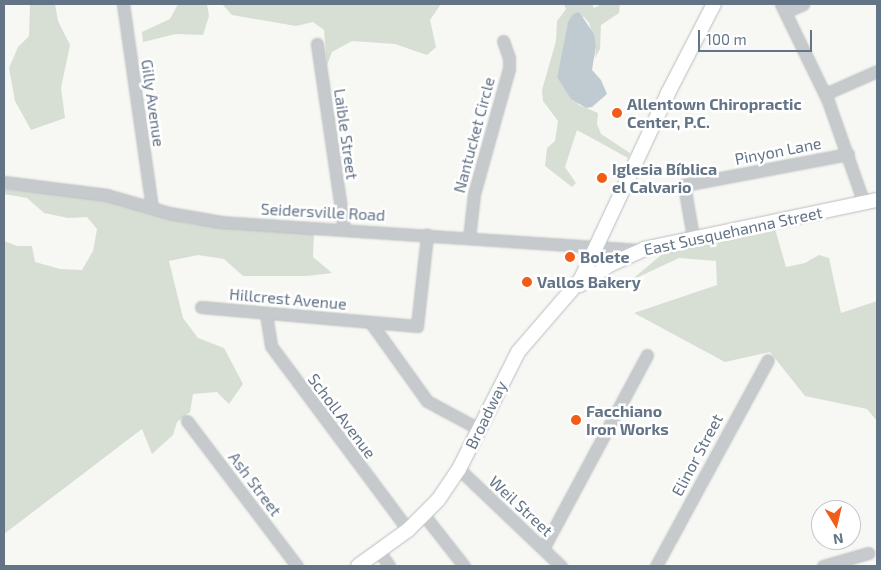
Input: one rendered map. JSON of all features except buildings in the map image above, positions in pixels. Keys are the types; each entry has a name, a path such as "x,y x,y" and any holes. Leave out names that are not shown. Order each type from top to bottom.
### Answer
{"main road":[{"name":"Broadway","path":"358,566 408,530 424,515 459,469 518,352 581,279 696,34 714,4"},
{"name":"East Susquehanna Street","path":"570,293 611,264 644,249 693,237 870,202"}],"street":[{"name":"Gilly Avenue","path":"123,4 152,207"},
{"path":"803,4 783,8 825,94 848,154 870,202"},
{"name":"Nantucket Circle","path":"469,238 474,194 509,69 509,58 502,41"},
{"name":"Laible Street","path":"317,44 344,228"},
{"path":"825,94 877,71"},
{"name":"Pinyon Lane","path":"693,237 684,185 848,154"},
{"name":"Seidersville Road","path":"4,182 107,195 221,222 344,228 595,248 644,249"},
{"name":"Hillcrest Avenue","path":"201,307 417,326 427,235"},
{"name":"Scholl Avenue","path":"266,314 271,346 408,530"},
{"path":"371,323 428,401 479,429"},
{"path":"542,549 647,355"},
{"name":"Elinor Street","path":"656,566 768,360"},
{"name":"Ash Street","path":"187,421 297,566"},
{"name":"Weil Street","path":"459,469 561,566"},
{"path":"424,515 464,566"},
{"path":"379,551 389,566"},
{"path":"823,566 868,553"}],"shaded area":[{"path":"30,4 55,4 58,21 70,45 61,88 65,118 31,130 15,101 9,68 18,47 29,36"},
{"path":"178,4 207,4 209,16 203,35 176,34 143,42 142,32 170,19"},
{"path":"222,4 441,4 430,20 436,47 427,55 395,44 352,41 332,52 327,65 324,30 313,22 296,26 232,15"},
{"path":"564,4 592,4 594,8 602,4 620,4 619,13 601,25 600,49 595,58 596,46 589,23 584,17 568,23 557,77 579,105 598,113 597,124 601,134 630,153 628,158 577,130 565,167 576,183 572,187 545,166 547,148 555,141 558,121 543,101 542,90 556,41 557,21 566,9"},
{"path":"579,12 594,34 596,46 592,70 601,80 607,94 592,107 586,108 571,99 557,77 568,22 573,14"},
{"path":"4,189 103,198 187,223 314,233 313,257 332,273 307,276 243,276 224,259 198,255 169,261 183,318 198,338 224,348 243,384 229,404 217,392 193,394 190,412 177,422 173,435 152,454 142,429 4,534 4,241 17,246 32,246 35,262 60,269 82,270 93,251 97,229 87,217 68,218 44,213 27,198 4,194"},
{"path":"775,229 786,267 805,263 819,255 829,258 841,313 877,301 877,421 867,409 805,396 770,352 725,362 634,313 717,285 716,261 679,258 630,281 666,251"}],"place":[{"name":"Allentown Chiropractic Center, P.C.","path":"617,113"},
{"name":"Iglesia Bíblica el Calvario","path":"602,178"},
{"name":"Bolete","path":"570,257"},
{"name":"Vallos Bakery","path":"527,282"},
{"name":"Facchiano Iron Works","path":"576,420"}]}
